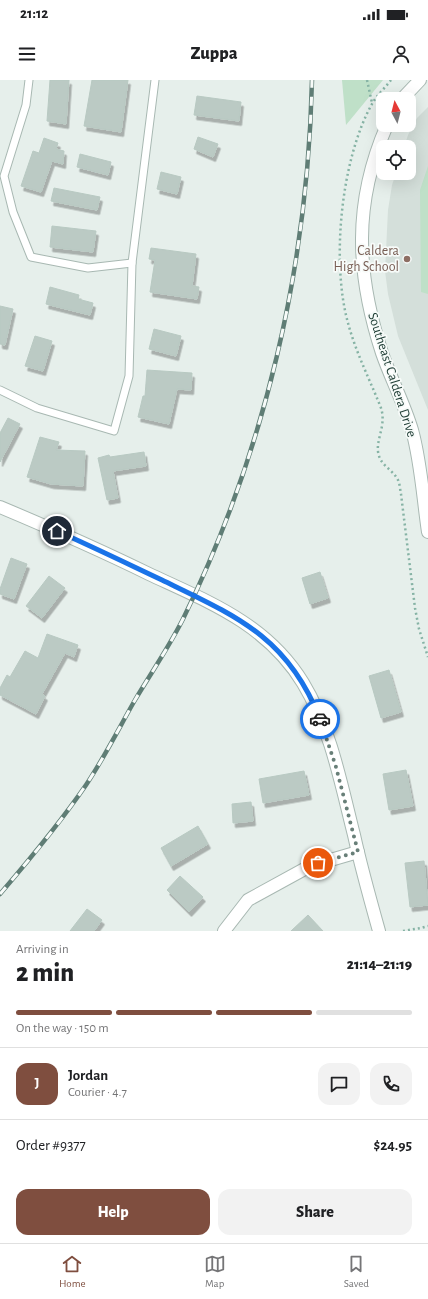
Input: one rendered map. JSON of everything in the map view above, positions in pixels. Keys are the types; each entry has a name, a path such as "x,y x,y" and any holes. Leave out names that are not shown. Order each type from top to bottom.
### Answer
{"street":[{"path":"409,92 420,80"},
{"name":"Southeast Caldera Drive","path":"384,132 378,146 364,204 362,232 364,281 375,330 383,355 412,431 418,456 428,532"},
{"path":"0,507 86,544 218,606 246,624 275,647 295,672 318,712 336,767 378,931"},
{"path":"224,931 248,900 310,866 358,852"}],"lane":[{"path":"29,80 26,105 4,176 13,212 31,257 88,268 132,263"},
{"path":"0,390 37,408 114,431 129,376 132,263 155,80"}],"path":[{"path":"367,80 373,104"},
{"path":"403,931 428,926"}],"shaded area":[{"name":"Caldera High School","path":"428,107 428,410 398,336 388,294 385,271 388,210 394,180 416,180 416,140 406,140 410,132 416,132 417,118"}],"green space":[{"path":"342,80 383,80 346,125"},
{"path":"428,166 428,294 421,292 420,190"}],"building":[{"path":"50,80 69,80 66,124 47,121"},
{"path":"92,80 128,80 121,132 84,126"},
{"path":"197,96 241,102 239,121 194,115"},
{"path":"198,137 218,144 213,157 194,149"},
{"path":"44,138 58,143 56,149 64,151 63,164 52,161 41,192 21,186 33,151 39,153"},
{"path":"80,154 111,162 108,175 77,167"},
{"path":"161,172 181,177 177,194 157,189"},
{"path":"54,188 100,197 97,210 51,201"},
{"path":"52,226 96,231 93,252 50,247"},
{"path":"151,248 196,254 192,286 199,287 197,299 150,292 155,260 149,259"},
{"path":"50,287 79,295 78,299 93,303 90,315 46,304"},
{"path":"0,306 13,309 5,345 0,344"},
{"path":"154,329 181,336 176,356 149,349"},
{"path":"35,336 52,341 43,371 25,366"},
{"path":"147,370 192,373 191,390 177,389 169,424 138,417 143,396 145,396"},
{"path":"8,418 20,424 0,462 0,433"},
{"path":"40,437 59,442 56,450 85,451 83,486 51,484 27,477"},
{"path":"144,452 146,466 113,471 118,498 107,500 98,458 109,455 110,457"},
{"path":"11,558 27,564 14,599 0,594 0,589"},
{"path":"320,572 328,598 310,604 302,578"},
{"path":"49,576 65,588 42,618 26,606"},
{"path":"47,634 78,645 74,657 65,653 42,694 45,696 36,714 0,695 0,688 7,675 10,677 25,651 38,658"},
{"path":"389,670 401,712 381,718 369,676"},
{"path":"406,770 413,806 389,810 383,774"},
{"path":"304,771 309,795 263,803 259,779"},
{"path":"251,802 253,821 233,823 232,804"},
{"path":"198,826 208,844 171,866 161,848"},
{"path":"424,861 428,905 410,907 405,863"},
{"path":"180,876 203,897 189,912 167,890"},
{"path":"87,909 102,920 94,931 70,931"},
{"path":"308,915 323,931 291,931"}],"railway":[{"path":"0,894 34,854 86,785 178,629 212,556 237,490 259,424 277,357 291,288 302,219 309,150 312,80"}],"way so far":[{"path":"318,863 358,852 336,767 320,719"}],"place":[{"name":"Caldera High School","path":"407,259"}],"route":[{"path":"57,531 204,600 224,610 246,624 275,647 292,667 309,694 320,719"}]}
